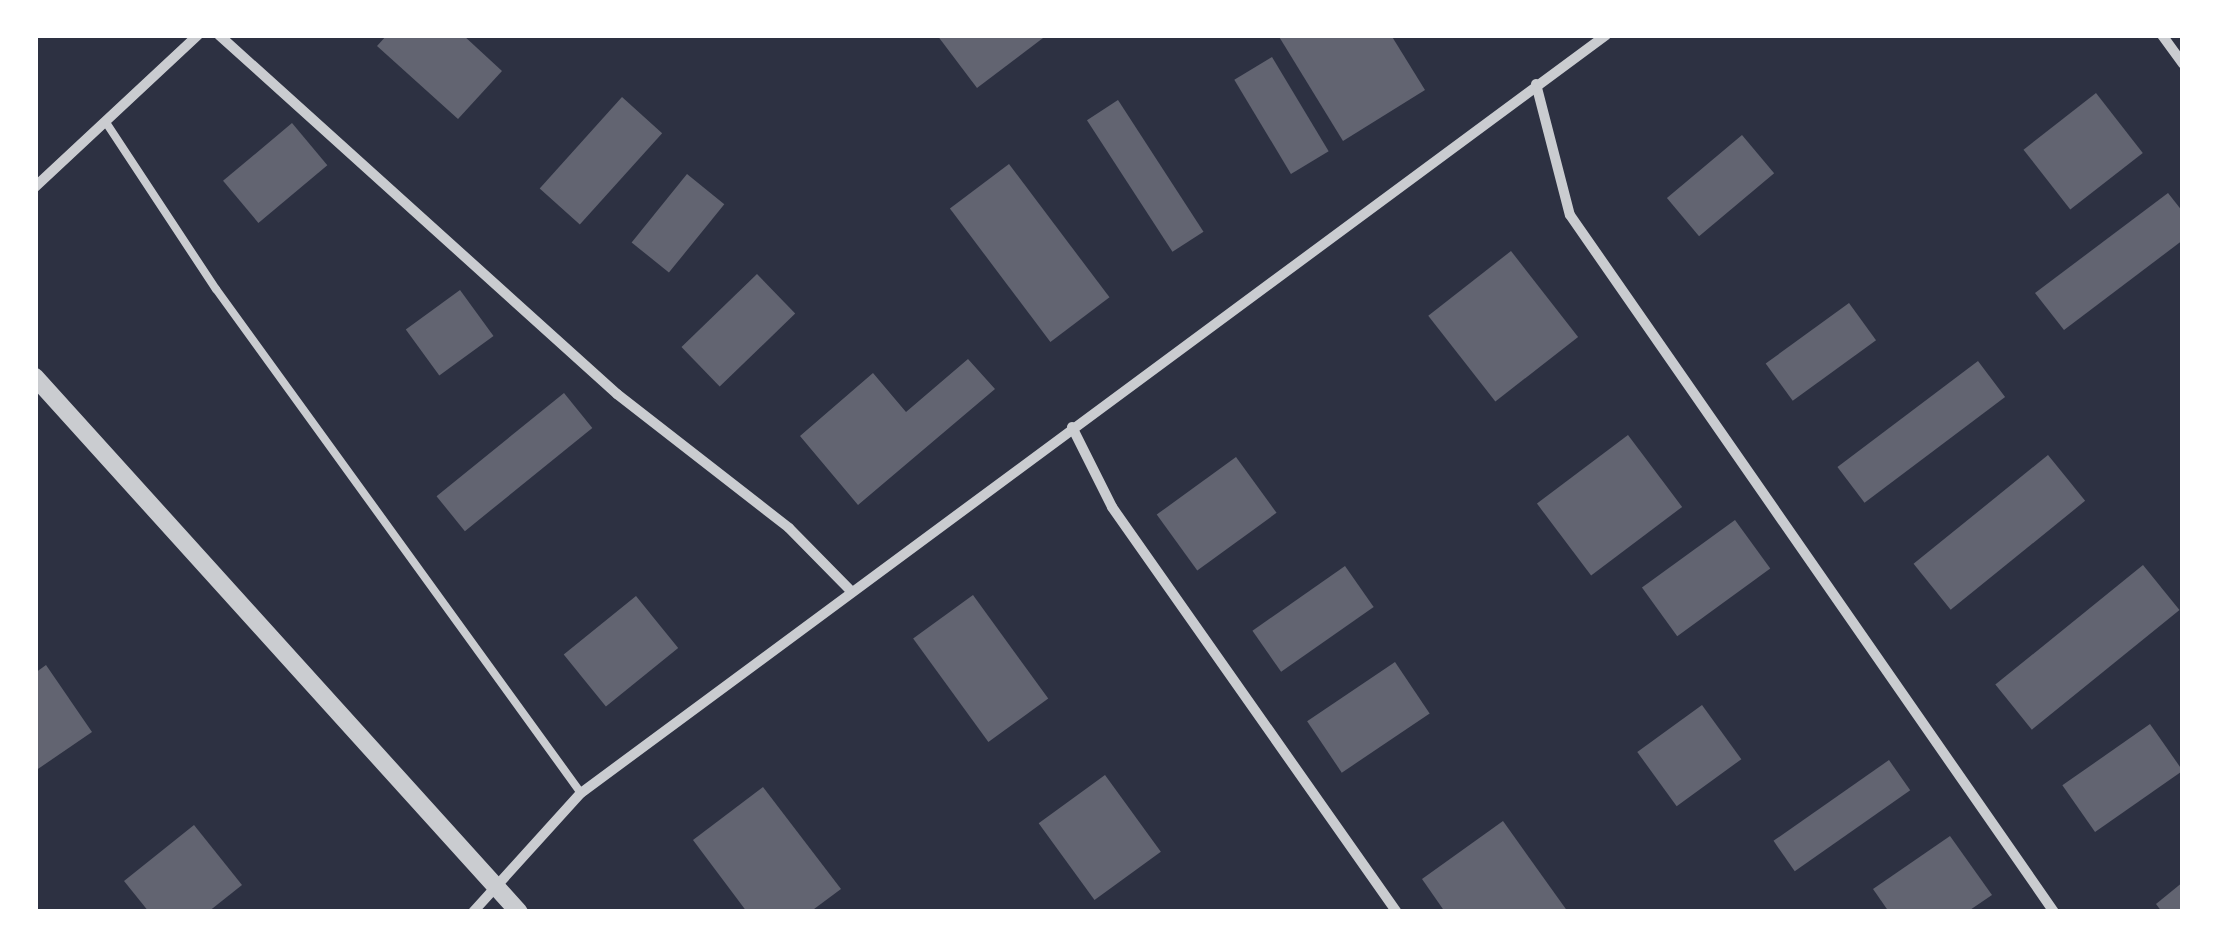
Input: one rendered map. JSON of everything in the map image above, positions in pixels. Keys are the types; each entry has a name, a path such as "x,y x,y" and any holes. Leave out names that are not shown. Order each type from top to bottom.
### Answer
{"street":[{"path":"35,186 107,124 198,35"},
{"path":"218,35 617,394 788,528 848,590"},
{"path":"473,912 581,793 848,590 1606,35"},
{"path":"2162,35 2183,64"},
{"path":"1536,84 1570,214 2054,912"},
{"path":"35,377 519,912"},
{"path":"1072,426 1112,507 1396,912"}],"lane":[{"path":"107,124 216,290 581,793"}],"building":[{"path":"387,35 463,35 502,71 458,119 377,46"},
{"path":"937,35 1047,35 977,88"},
{"path":"1278,35 1391,35 1425,90 1343,141"},
{"path":"1272,57 1329,151 1291,174 1234,80"},
{"path":"2096,93 2143,153 2070,210 2024,150"},
{"path":"622,97 662,133 580,225 540,188"},
{"path":"1118,100 1204,232 1172,252 1087,120"},
{"path":"292,123 327,165 258,223 223,181"},
{"path":"1742,135 1774,173 1699,236 1667,198"},
{"path":"1009,164 1110,297 1050,342 950,209"},
{"path":"687,174 724,204 669,273 632,242"},
{"path":"2168,193 2183,212 2183,240 2064,330 2035,293"},
{"path":"1511,251 1578,337 1495,402 1428,316"},
{"path":"757,274 795,314 720,387 681,347"},
{"path":"460,290 494,336 439,375 406,329"},
{"path":"1849,303 1876,340 1793,401 1766,364"},
{"path":"968,359 995,389 858,505 800,436 873,373 906,412"},
{"path":"1978,361 2005,397 1865,503 1837,467"},
{"path":"564,393 592,428 465,531 437,496"},
{"path":"1628,435 1682,507 1591,575 1537,504"},
{"path":"2048,455 2085,501 1951,610 1914,564"},
{"path":"1236,457 1277,513 1197,570 1157,515"},
{"path":"1735,520 1770,569 1677,636 1642,588"},
{"path":"2143,565 2180,610 2032,730 1995,685"},
{"path":"1345,566 1374,607 1281,672 1252,631"},
{"path":"973,595 1048,699 988,742 913,638"},
{"path":"636,596 678,648 606,707 564,655"},
{"path":"1395,662 1430,713 1342,773 1307,721"},
{"path":"46,665 92,732 35,771 35,673"},
{"path":"1702,705 1741,759 1677,806 1637,752"},
{"path":"2150,724 2183,771 2095,832 2062,785"},
{"path":"1889,760 1910,790 1795,871 1773,841"},
{"path":"1105,775 1161,852 1095,900 1039,823"},
{"path":"763,787 841,889 810,912 747,912 693,840"},
{"path":"1503,821 1568,912 1445,912 1422,879"},
{"path":"194,825 242,885 208,912 149,912 124,881"},
{"path":"1950,836 1992,895 1967,912 1889,912 1873,889"},
{"path":"2183,882 2183,912 2162,912 2156,904"}]}
